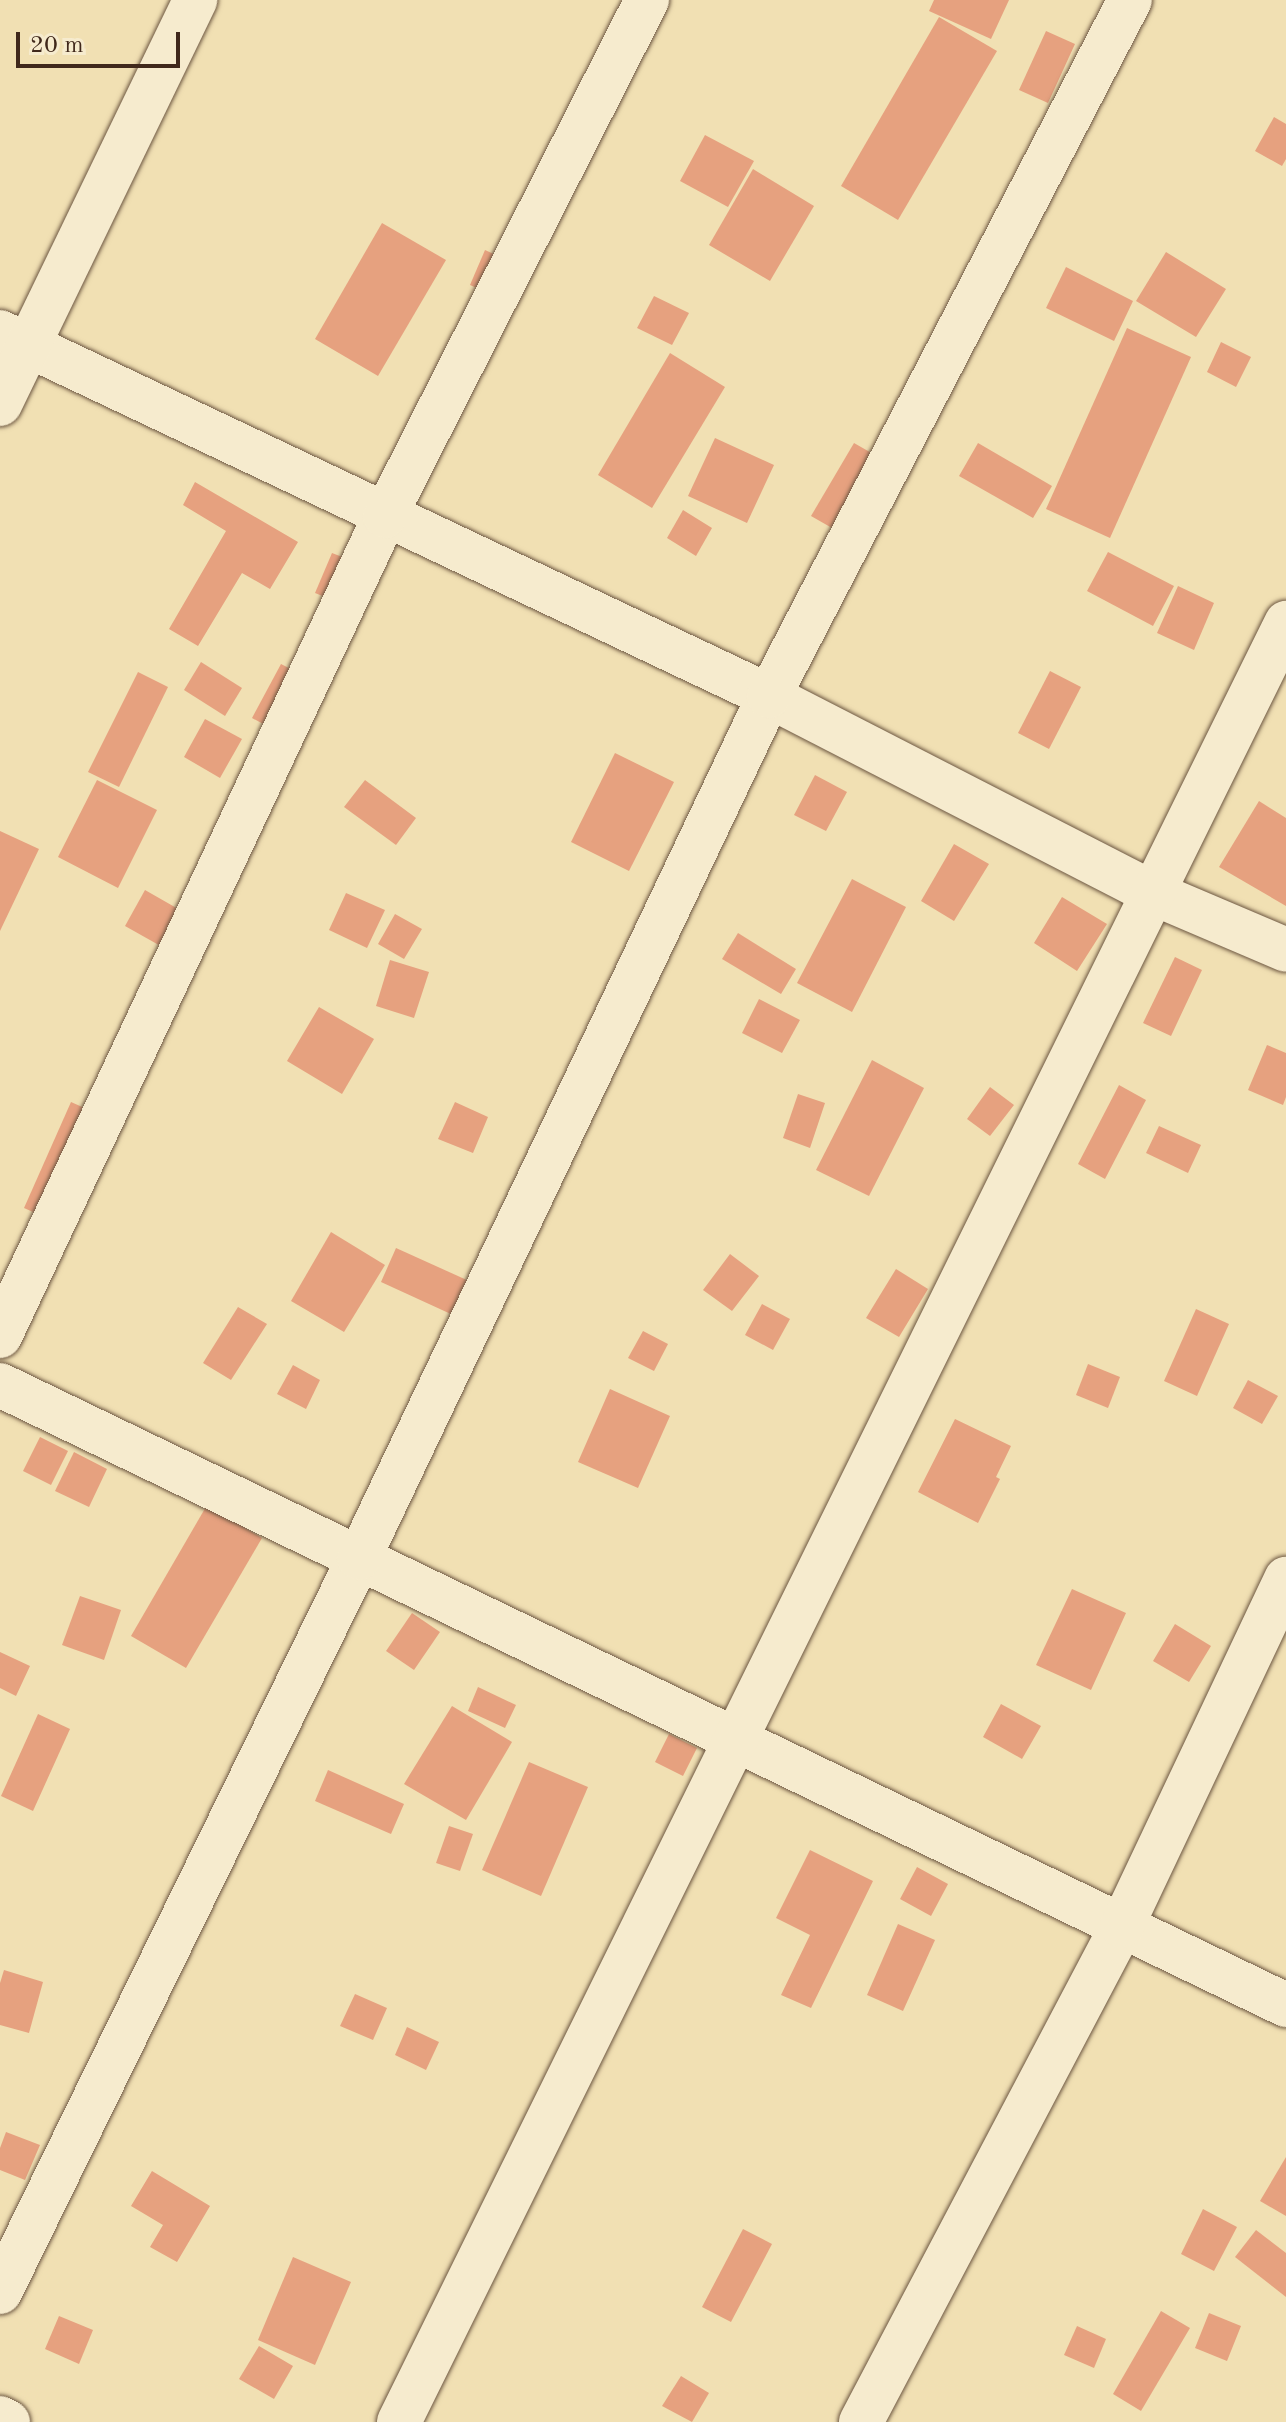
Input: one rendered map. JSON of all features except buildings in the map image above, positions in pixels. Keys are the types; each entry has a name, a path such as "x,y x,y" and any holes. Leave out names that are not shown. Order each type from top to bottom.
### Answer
{"street":[{"path":"0,404 14,340 195,0"},
{"path":"0,1336 385,516 647,0"},
{"path":"0,2292 359,1558 769,696 1130,0"},
{"path":"14,340 769,696 1155,894 1286,950"},
{"path":"399,2422 1286,623"},
{"path":"0,1385 1286,2005"},
{"path":"861,2422 1122,1926 1286,1579"},
{"path":"0,2418 8,2422"}]}
